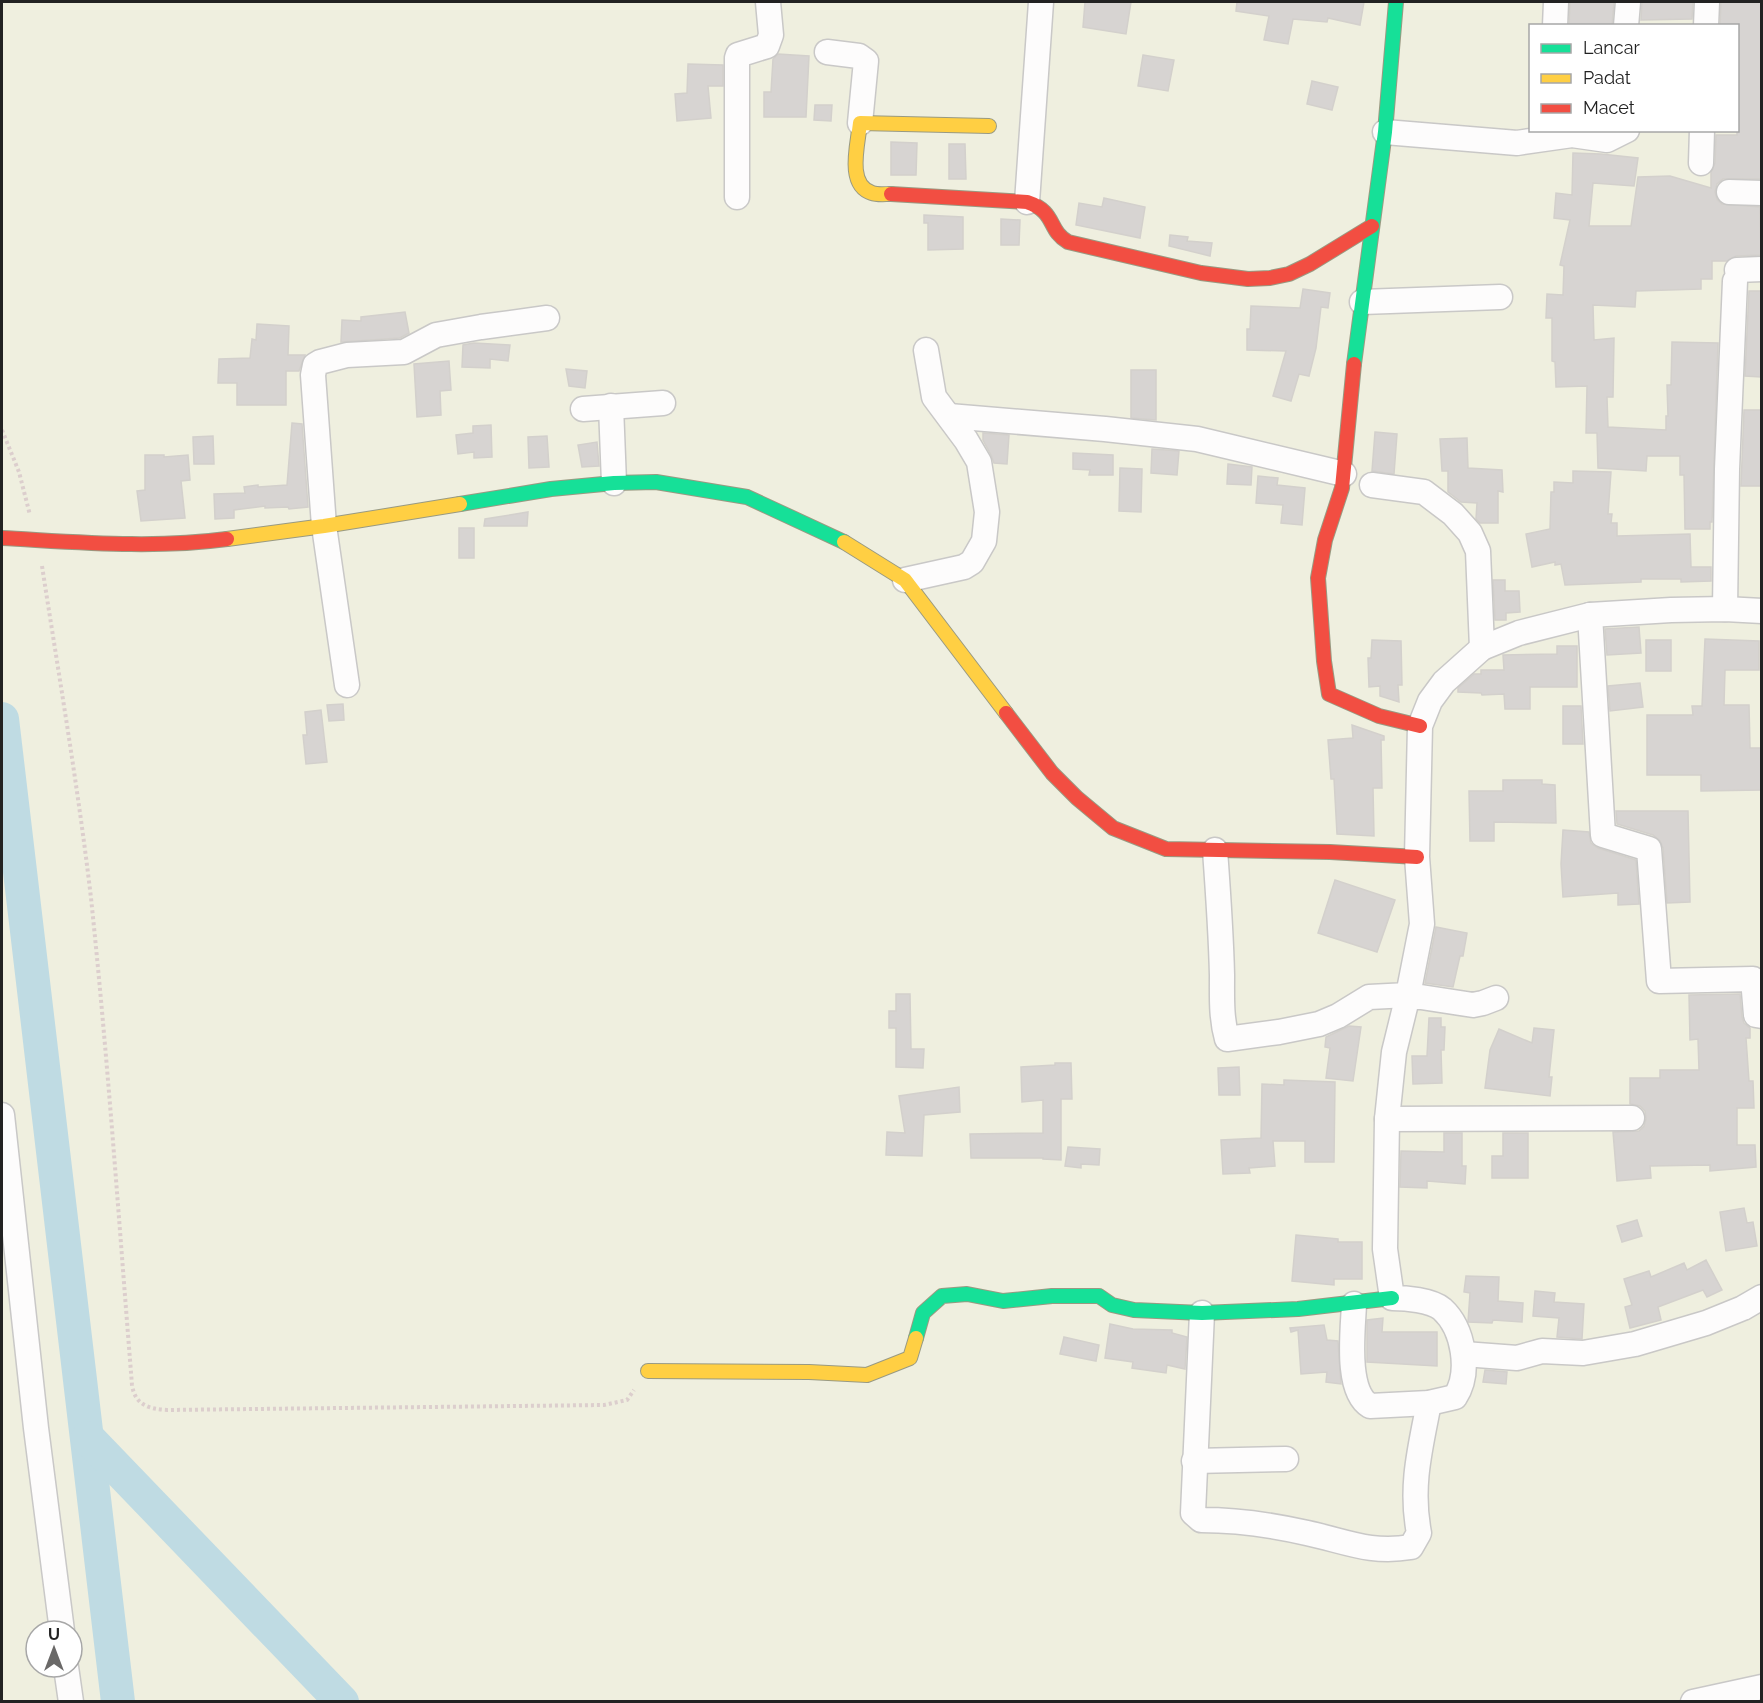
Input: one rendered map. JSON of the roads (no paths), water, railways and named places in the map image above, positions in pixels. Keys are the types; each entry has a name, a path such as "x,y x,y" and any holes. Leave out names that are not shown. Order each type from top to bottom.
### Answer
{"street":[{"path":"737,197 737,58 738,55 767,46 771,35 768,2"},
{"path":"1027,202 1041,2"},
{"path":"1396,2 1385,132 1351,383 1344,474 1342,488 1325,540 1318,578 1324,661 1329,694 1379,716 1420,726"},
{"path":"1555,24 1556,2"},
{"path":"1626,24 1628,2"},
{"path":"1706,24 1707,2"},
{"path":"827,52 859,56 866,61 855,175 862,189 871,193 1027,202 1042,208 1050,218 1056,233 1068,242 1234,279 1272,278 1289,274 1372,226"},
{"path":"860,123 989,126"},
{"path":"1385,132 1517,143 1572,135 1607,140 1623,132"},
{"path":"1701,163 1702,132"},
{"path":"1729,192 1761,193"},
{"path":"1725,609 1727,469 1736,275 1761,269"},
{"path":"1362,302 1500,297"},
{"path":"347,685 324,526 313,375 315,365 346,355 404,352 436,335 547,318"},
{"path":"905,580 964,567 972,562 984,541 987,512 979,462 934,397 926,350"},
{"path":"583,409 663,403"},
{"path":"611,406 614,483"},
{"path":"949,416 1197,439 1344,474"},
{"path":"2,538 125,545 205,542 324,526 551,489 614,483 656,482 747,497 845,542 905,580 1052,773 1077,798 1113,828 1166,849 1330,852 1417,857"},
{"path":"1372,485 1424,492 1453,514 1470,533 1478,551 1482,648"},
{"path":"1392,1298 1385,1249 1387,1119 1394,1052 1422,924 1417,857 1420,726 1430,701 1444,682 1482,648 1519,633 1590,615 1725,609 1761,611"},
{"path":"1590,615 1603,835 1649,849 1659,981 1754,979 1756,1015 1761,1016"},
{"path":"1215,849 1222,975 1221,1000 1223,1027 1227,1039 1318,1024 1338,1016 1369,997 1408,995 1473,1005 1496,998"},
{"path":"2,1115 36,1428 60,1619"},
{"path":"1387,1119 1632,1118"},
{"path":"648,1371 809,1372 867,1375 910,1358 923,1313 942,1296 967,1294 1003,1301 1052,1296 1099,1296 1112,1305 1134,1310 1202,1313 1298,1309 1408,1298 1441,1308 1452,1323 1464,1354 1462,1386 1455,1397 1429,1403 1370,1406 1363,1401 1358,1392 1353,1366 1354,1304"},
{"path":"1464,1354 1516,1359 1542,1351 1583,1353 1635,1344 1706,1323 1743,1308 1761,1297"},
{"path":"1202,1313 1192,1513 1201,1520 1262,1525 1309,1533 1342,1544 1377,1549 1397,1550 1412,1547 1419,1533 1414,1509 1417,1464 1429,1403"},
{"path":"1194,1461 1286,1459"},
{"path":"68,1679 71,1701"},
{"path":"1693,1701 1761,1687"}],"waterway":[{"path":"2,719 118,1702"},
{"path":"88,1438 342,1702"}]}
